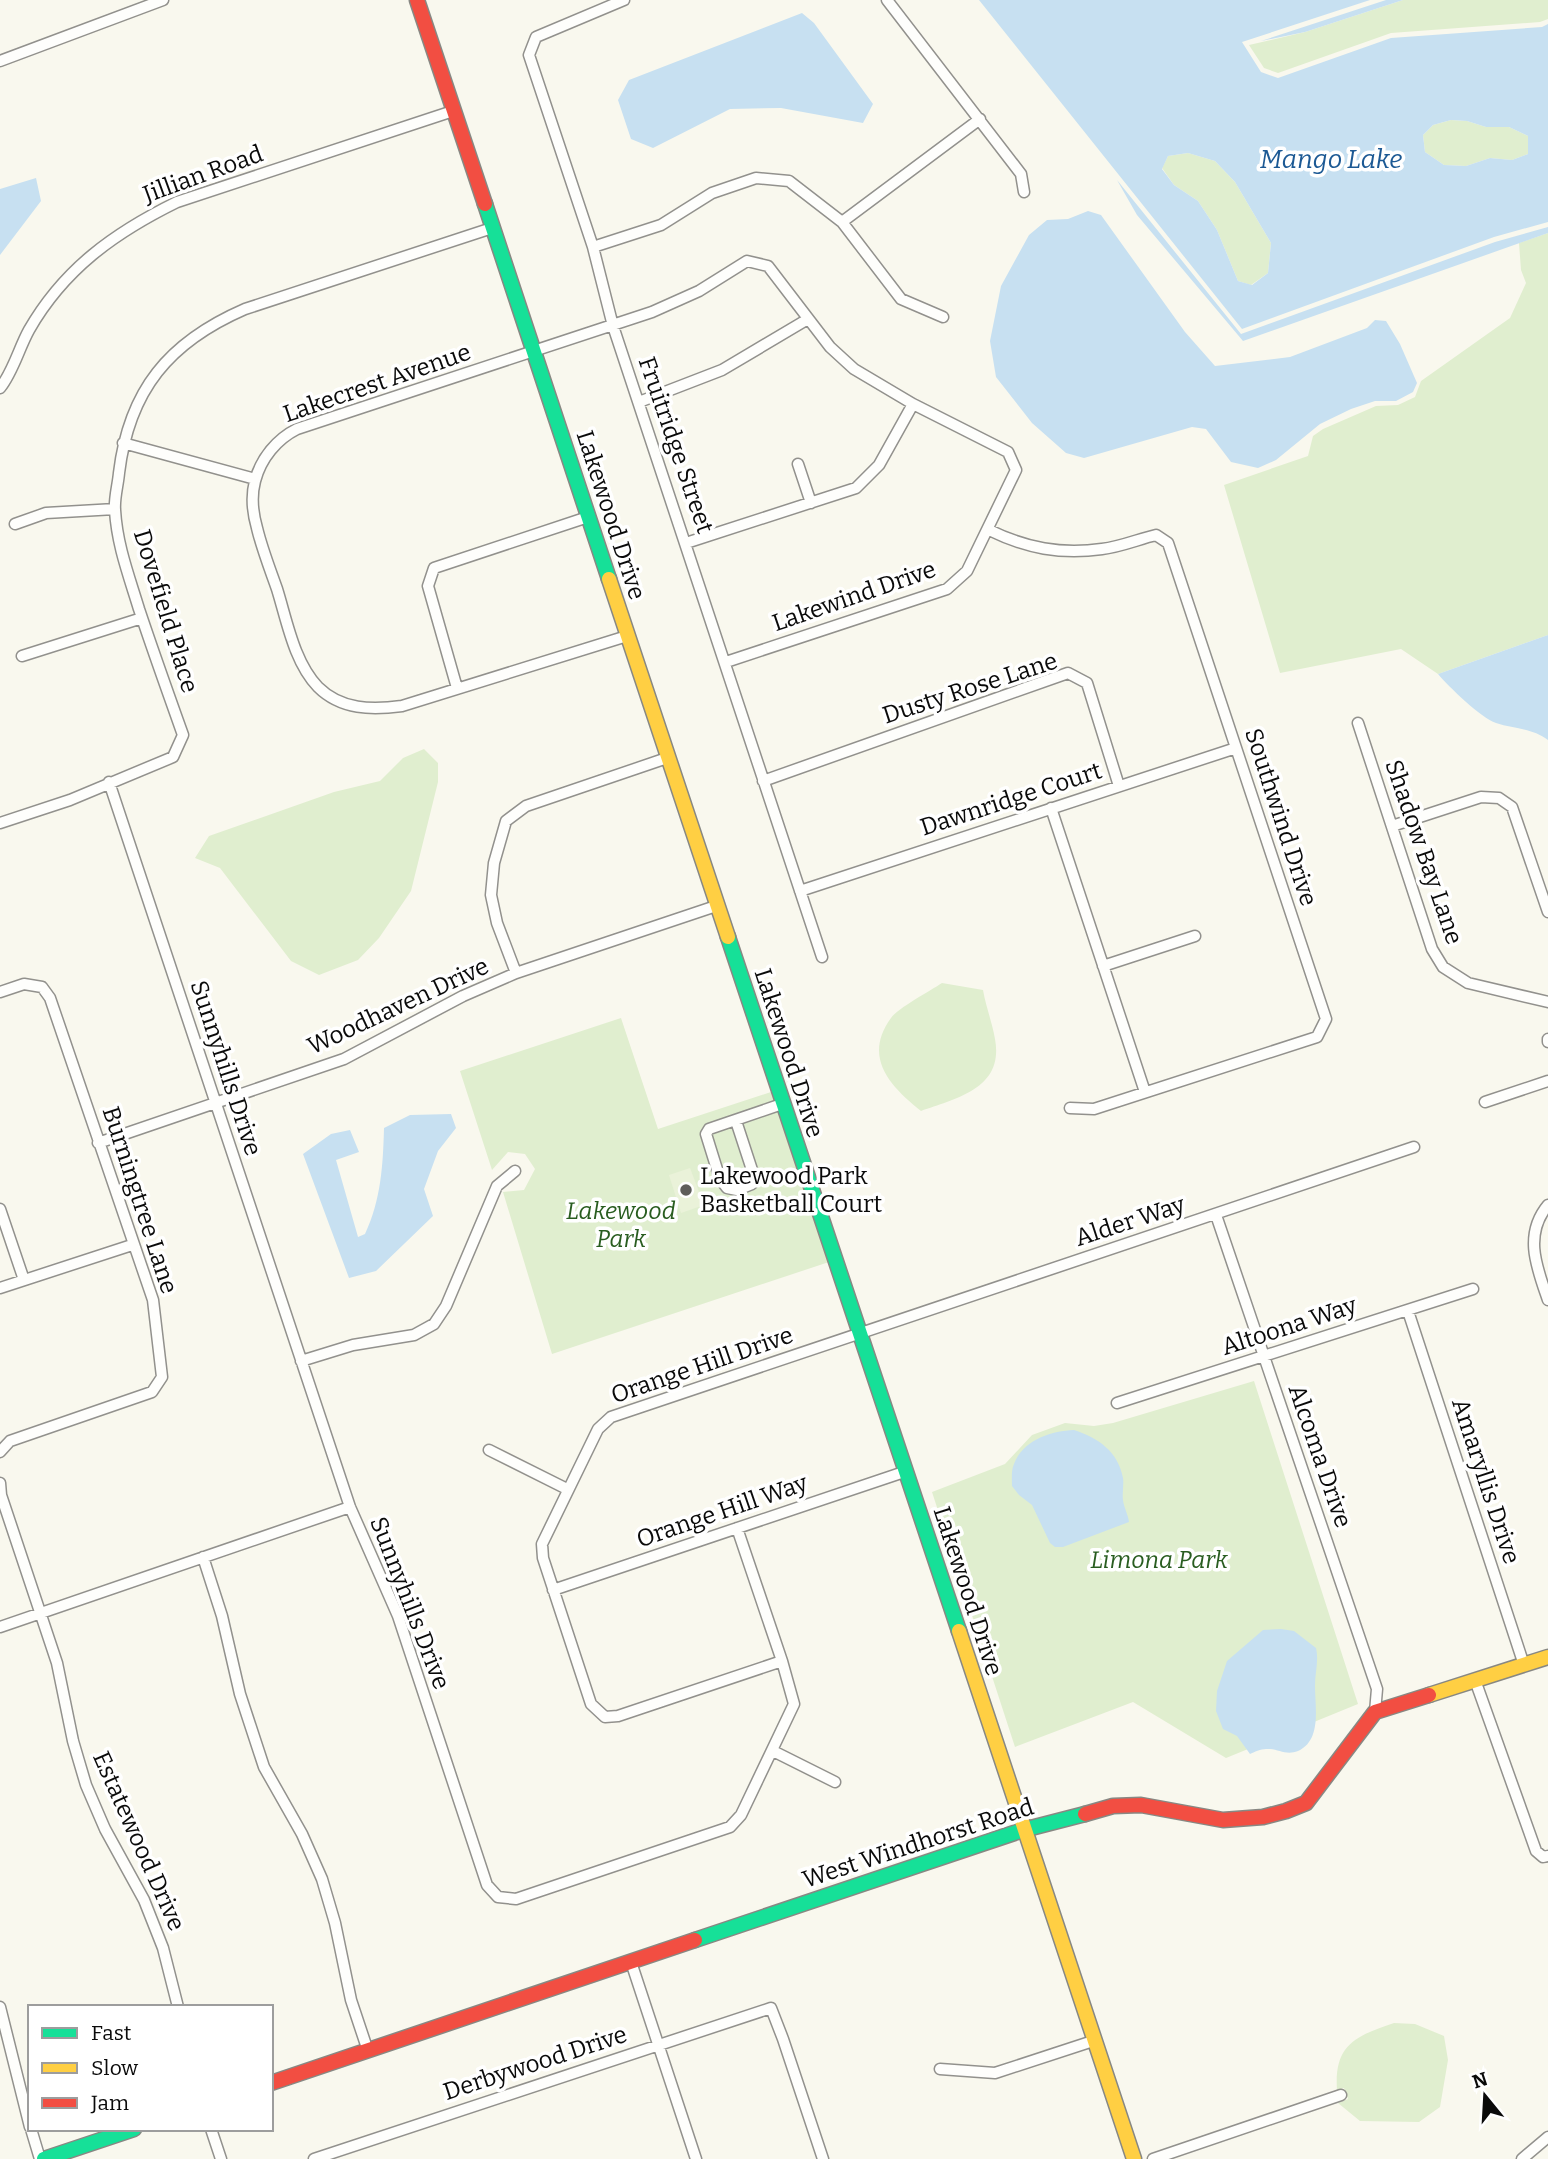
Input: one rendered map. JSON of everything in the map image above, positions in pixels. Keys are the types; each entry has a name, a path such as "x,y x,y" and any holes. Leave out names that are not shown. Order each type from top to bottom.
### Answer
{"street":[{"path":"0,61 163,0"},
{"name":"Lakewood Drive","path":"416,0 1133,2159"},
{"name":"Fruitridge Street","path":"624,0 536,37 529,55 593,247 613,326 822,957"},
{"path":"887,0 1021,174 1024,192"},
{"name":"Jillian Road","path":"0,388 29,330 56,290 92,253 135,222 177,202 453,111"},
{"path":"842,222 980,119"},
{"path":"593,247 661,225 712,192 756,178 789,181 842,222 901,299 943,317"},
{"name":"Dovefield Place","path":"0,823 70,800 173,757 183,735 122,557 115,509 123,443 137,406 157,373 182,345 213,323 245,309 492,228"},
{"name":"Lakewind Drive","path":"533,352 613,326 699,291 747,261 768,266 830,347 854,369 913,404 1008,452 1016,470 967,571 947,589 726,662"},
{"path":"639,402 722,370 808,319"},
{"name":"Lakecrest Avenue","path":"533,352 297,429 280,438 271,449 255,479 253,500 257,527 299,658 318,687 344,704 374,709 402,706 627,636"},
{"path":"687,543 856,488 879,465 913,404"},
{"path":"123,443 255,479"},
{"path":"797,464 811,503"},
{"path":"15,524 46,513 115,509"},
{"path":"457,688 428,586 434,568 587,517"},
{"name":"Southwind Drive","path":"989,530 1017,544 1059,551 1103,549 1156,535 1168,543 1325,1019 1317,1037 1094,1109 1070,1108"},
{"path":"22,656 142,618"},
{"name":"Dusty Rose Lane","path":"763,781 1068,673 1087,683 1119,786"},
{"name":"Shadow Bay Lane","path":"1358,723 1432,950 1443,967 1468,983 1548,1002"},
{"name":"Dawnridge Court","path":"800,891 1236,748"},
{"path":"516,973 497,923 491,895 494,863 506,821 526,806 667,758"},
{"name":"Sunnyhills Drive","path":"108,782 350,1507 398,1616 487,1885 498,1897 516,1899 730,1827 741,1815 794,1704 737,1528"},
{"path":"1392,827 1481,797 1499,798 1512,807 1548,912"},
{"path":"1051,808 1145,1092"},
{"name":"Woodhaven Drive","path":"98,1143 344,1059 463,996 516,973 716,906"},
{"path":"1103,966 1195,936"},
{"name":"Burningtree Lane","path":"0,992 24,984 42,987 50,998 132,1245 153,1300 162,1377 152,1392 10,1441 0,1452"},
{"path":"1485,1102 1548,1081"},
{"path":"736,1121 754,1177 752,1185 737,1190 727,1188 720,1179 706,1134 709,1129 782,1104"},
{"name":"Alder Way","path":"858,1334 1414,1147"},
{"path":"301,1361 353,1345 414,1335 434,1324 446,1306 497,1186 516,1171"},
{"path":"1548,1205 1534,1230 1534,1258 1548,1300"},
{"path":"0,1209 24,1280"},
{"name":"Alcoma Drive","path":"1216,1215 1377,1689 1375,1712"},
{"path":"0,1288 132,1245"},
{"name":"Altoona Way","path":"1116,1403 1473,1289"},
{"name":"Amaryllis Drive","path":"1408,1311 1524,1665"},
{"name":"Orange Hill Drive","path":"782,1661 618,1716 605,1717 591,1704 543,1558 542,1544 598,1429 611,1417 858,1334"},
{"path":"489,1450 568,1489"},
{"name":"Orange Hill Way","path":"553,1590 904,1472"},
{"path":"0,1483 1,1495 40,1612"},
{"path":"0,1627 350,1507"},
{"path":"203,1557 222,1616 240,1694 264,1767 302,1834 322,1879 335,1923 351,2000 368,2051"},
{"name":"Estatewood Drive","path":"40,1612 57,1663 73,1741 86,1786 105,1829 144,1900 163,1948 177,2005"},
{"path":"1375,1712 1548,1657"},
{"path":"1475,1680 1536,1852 1543,1857 1548,1856"},
{"name":"West Windhorst Road","path":"273,2082 1023,1830 1113,1806 1141,1805 1223,1820 1263,1817 1286,1811 1306,1803 1375,1712"},
{"path":"773,1751 835,1782"},
{"path":"631,1962 696,2159"},
{"path":"0,2007 28,2120"},
{"name":"Derbywood Drive","path":"314,2159 771,2008 823,2159"},
{"path":"940,2069 995,2073 1093,2041"},
{"path":"1153,2159 1341,2095"},
{"path":"31,2131 42,2159 128,2131"},
{"path":"212,2131 221,2159"},
{"path":"1522,2159 1548,2137"}],"green space":[{"path":"1403,0 1548,0 1548,19 1540,22 1391,33 1278,73 1264,68 1249,45 1305,32"},
{"path":"1451,120 1467,121 1486,127 1509,127 1528,136 1528,154 1512,160 1490,158 1466,166 1444,165 1425,152 1423,135 1433,125"},
{"path":"1188,153 1215,161 1235,182 1271,243 1268,273 1251,285 1238,281 1217,230 1198,201 1174,185 1162,168 1168,156"},
{"path":"1548,233 1548,635 1438,674 1401,649 1280,673 1224,485 1308,456 1313,436 1323,429 1376,406 1398,405 1415,397 1421,381 1510,318 1526,283 1521,270 1519,243"},
{"path":"424,749 438,763 438,782 411,891 379,938 358,960 319,975 291,961 220,868 195,858 209,836 334,792 380,781 403,758"},
{"path":"942,983 983,990 995,1039 996,1056 985,1080 975,1088 921,1111 891,1082 880,1059 879,1046 883,1032 895,1014"},
{"name":"Lakewood Park","path":"621,1018 658,1129 774,1091 829,1262 552,1354 503,1192 524,1190 535,1169 525,1154 508,1152 492,1170 460,1071"},
{"name":"Lakewood Park Basketball Court","path":"690,1168 704,1205 681,1213 669,1175"},
{"name":"Limona Park","path":"1254,1381 1358,1704 1226,1758 1133,1702 1015,1747 932,1492 1005,1464 1032,1435 1065,1423 1094,1426 1113,1423"},
{"path":"1394,2023 1415,2024 1444,2036 1448,2060 1440,2107 1419,2122 1360,2121 1338,2103 1348,2099 1344,2088 1337,2090 1339,2062 1343,2052 1358,2038"}],"water":[{"name":"Mango Lake","path":"979,0 1370,0 1242,42 1261,72 1278,78 1391,38 1542,27 1548,24 1548,222 1494,237 1242,329","holes":["1451,120 1467,121 1486,127 1509,127 1528,136 1528,154 1512,160 1490,158 1466,166 1444,165 1425,152 1423,135 1433,125","1188,153 1215,161 1235,182 1271,243 1268,273 1252,285 1238,281 1217,230 1198,201 1174,185 1162,169 1168,156"]},
{"path":"1386,0 1403,0 1305,32 1261,41"},
{"path":"802,13 814,23 873,104 863,123 781,108 730,109 653,148 631,139 618,100 629,80"},
{"path":"36,178 41,201 0,255 0,189"},
{"path":"1117,180 1241,334 1495,242 1548,227 1548,233 1243,341 1137,215"},
{"path":"1088,211 1101,215 1185,332 1215,366 1290,357 1367,328 1375,320 1386,321 1400,344 1417,383 1413,392 1396,401 1375,401 1351,409 1320,424 1276,460 1258,468 1231,462 1206,429 1192,427 1084,458 1066,453 1032,423 996,377 990,341 1001,286 1029,235 1047,220 1068,219"},
{"path":"1548,635 1548,740 1529,731 1490,720 1466,702 1438,674"},
{"path":"451,1114 456,1128 438,1151 424,1189 433,1216 376,1271 349,1278 303,1154 331,1134 350,1130 359,1152 336,1160 358,1237 365,1234 378,1195 384,1128 410,1115"},
{"path":"1074,1430 1099,1442 1117,1460 1123,1478 1123,1500 1129,1522 1063,1547 1055,1547 1050,1543 1032,1505 1012,1486 1012,1469 1018,1456 1031,1443 1056,1432"},
{"path":"1263,1630 1294,1631 1316,1648 1314,1731 1306,1746 1298,1751 1289,1753 1266,1749 1250,1754 1237,1736 1223,1729 1216,1711 1217,1691 1227,1661"}],"traffic: fast":[{"path":"485,204 609,579"},
{"path":"728,937 959,1631"},
{"path":"695,1940 1023,1830 1085,1814"},
{"path":"44,2159 128,2131"}],"traffic: slow":[{"path":"609,579 728,937"},
{"path":"959,1631 1134,2159"},
{"path":"1429,1695 1548,1657"}],"traffic: jam":[{"path":"417,0 485,204"},
{"path":"1085,1814 1113,1806 1141,1805 1223,1820 1263,1817 1286,1811 1306,1803 1375,1712 1429,1695"},
{"path":"273,2082 695,1940"}],"place":[{"name":"Lakewood Park Basketball Court","path":"686,1190"}]}
